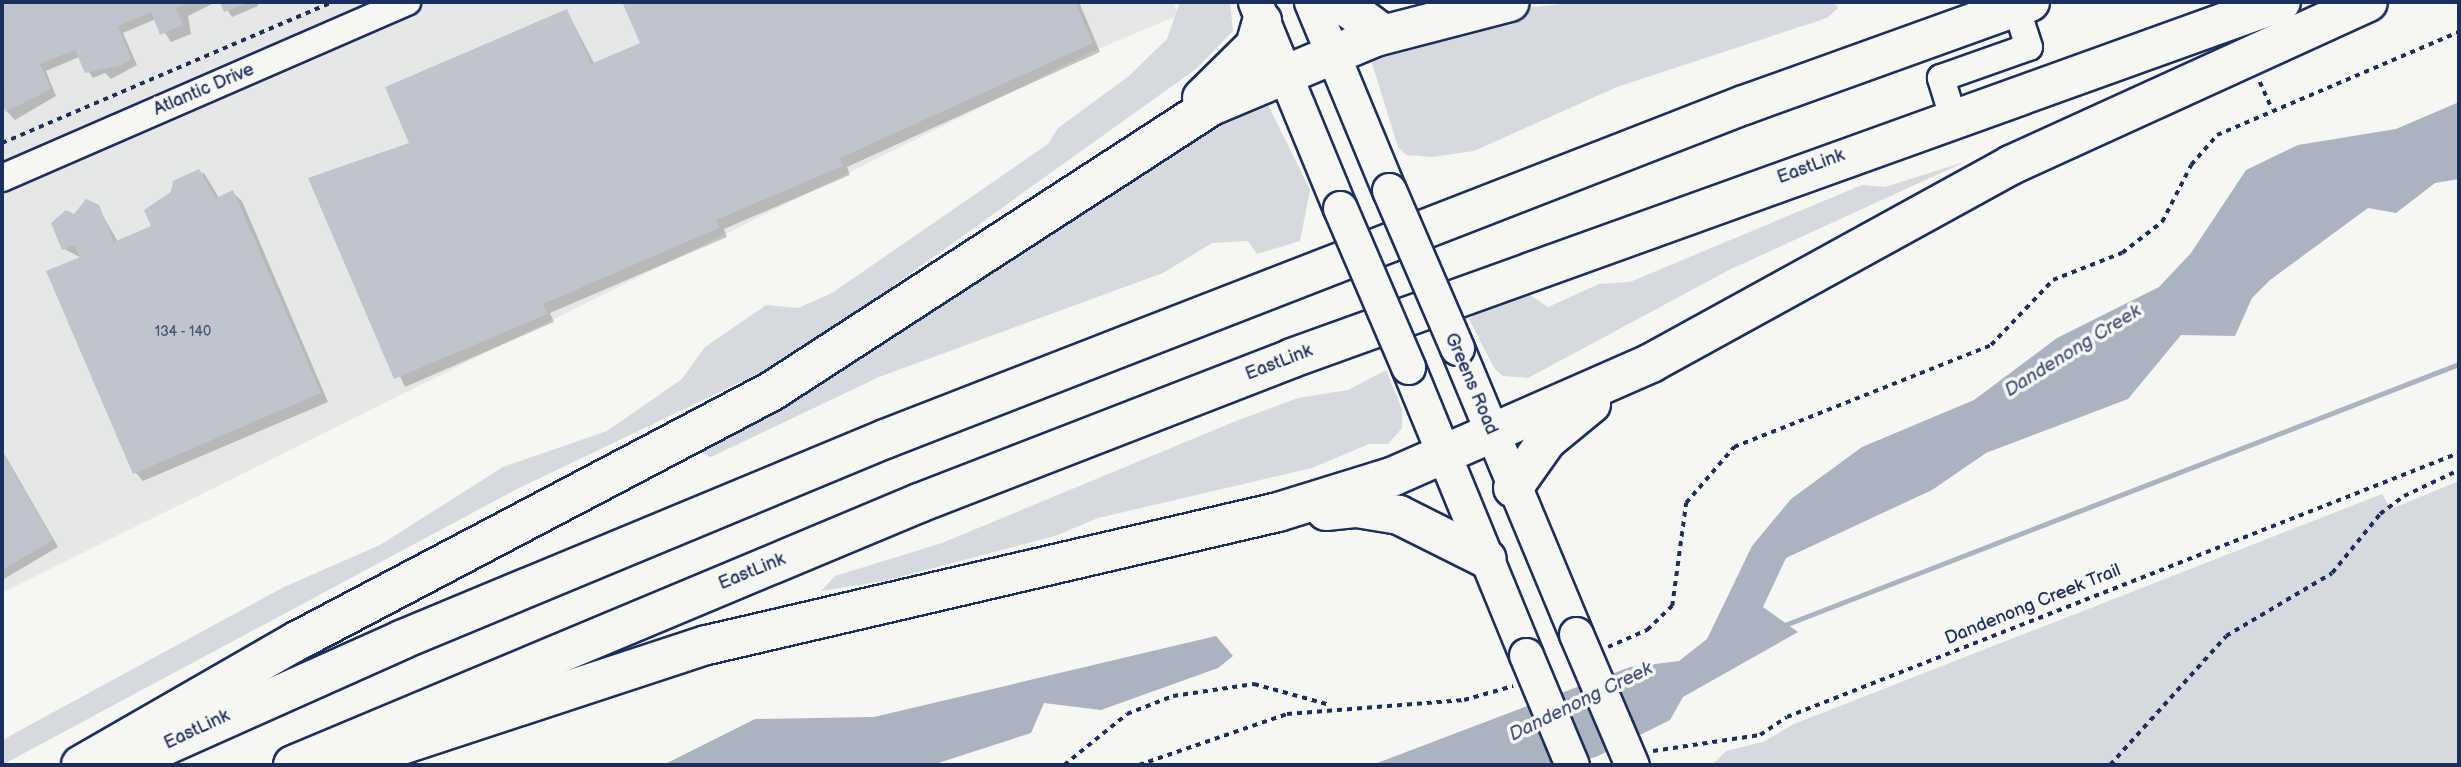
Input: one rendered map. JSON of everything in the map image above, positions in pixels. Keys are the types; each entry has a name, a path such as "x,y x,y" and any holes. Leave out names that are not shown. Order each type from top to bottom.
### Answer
{"highway":[{"path":"1340,2 1383,34"},
{"path":"81,765 295,642 783,384 1138,150 1211,106 1383,34 1510,2"},
{"name":"EastLink","path":"293,765 932,498 1503,278 2281,2"},
{"path":"341,765 707,645 1278,512 1445,454 1651,363 2011,164 2368,2"},
{"name":"EastLink","path":"122,765 362,656 885,439 1744,105 2023,4"},
{"path":"1138,150 1236,67 1255,46 1259,11"},
{"path":"1513,488 1547,440 1651,363"},
{"path":"1278,512 1375,509 1421,522 1487,559"}],"main road":[{"name":"Greens Road","path":"1311,2 1513,488 1590,642 1639,759"},
{"path":"1259,11 1445,454 1527,667 1572,765"}],"street":[{"name":"Atlantic Drive","path":"2,177 407,2"},
{"path":"1953,117 1941,78 2029,47 2023,4"}],"path":[{"path":"2,143 332,2"},
{"path":"1590,642 1647,631 1672,606 1686,503 1734,447 1981,351 2053,280 2122,253 2162,222 2197,156 2217,135 2459,32"},
{"name":"Dandenong Creek Trail","path":"1639,759 1760,735 1787,717 2459,453"},
{"path":"2110,765 2227,636 2332,573 2380,514 2404,496 2459,470"},
{"path":"1139,765 1251,724 1334,706 1464,700 1527,667"},
{"path":"1065,765 1127,714 1173,695 1254,684 1334,706"}],"shaded area":[{"path":"2,2 1173,2 1179,15 1096,50 2,593"},
{"path":"1180,2 1230,2 1233,31 1196,69 795,356 515,490 2,765 2,741 15,733 284,587 380,545 503,467 607,431 682,379 705,347 766,305 798,308 832,293 1048,144 1058,128 1129,76 1167,39"},
{"path":"1588,2 1834,2 1838,8 1827,18 1617,87 1474,151 1432,157 1406,155 1398,147 1370,57 1521,8"},
{"path":"1267,103 1310,190 1300,241 1257,254 1248,241 1212,243 1163,273 879,377 711,457 692,449 1197,126"},
{"path":"1967,161 1729,270 1528,378 1503,376 1494,368 1469,319 1493,301 1527,293 1548,307 1599,284 1630,282 1862,185 1885,187"},
{"path":"1386,370 1402,409 1402,428 1388,444 1369,444 1312,468 1098,518 1055,536 884,581 821,591 835,576 942,543 1236,421 1298,398 1348,390"},
{"path":"2459,481 2459,765 1712,765 1726,751 1763,742 1794,724 2382,494 2391,509"}],"water":[{"path":"2459,102 2459,179 2435,183 2396,213 2368,208 2270,280 2252,298 2235,336 2181,335 2128,399 1986,453 1932,490 1786,558 1763,607 1798,632 1683,697 1670,720 1596,757 1561,765 1372,765 1630,667 1679,661 1707,639 1752,546 1791,499 1862,447 1974,400 2057,338 2159,287 2191,253 2246,170 2298,145 2396,129"},
{"path":"1216,636 1233,656 1218,668 1101,710 1044,703 1031,733 932,765 663,765 755,719 874,717"}],"building":[{"path":"187,2 176,9 183,25 160,35 151,12 118,26 131,59 122,65 85,73 75,50 40,64 51,89 5,112 2,4"},
{"path":"220,2 244,2 245,4 224,12"},
{"path":"622,2 1075,2 1093,43 840,158 843,166 716,220 719,228 543,304 547,314 394,379 308,178 409,143 385,87 567,9 591,64 640,43"},
{"path":"199,169 216,198 233,190 321,393 133,474 46,271 80,257 74,245 62,250 51,223 66,210 74,214 86,199 99,205 114,242 151,226 144,210 171,192 173,181"},
{"path":"2,452 53,540 2,570"}],"waterway":[{"name":"Dandenong Creek","path":"1782,626 2459,364"}]}
